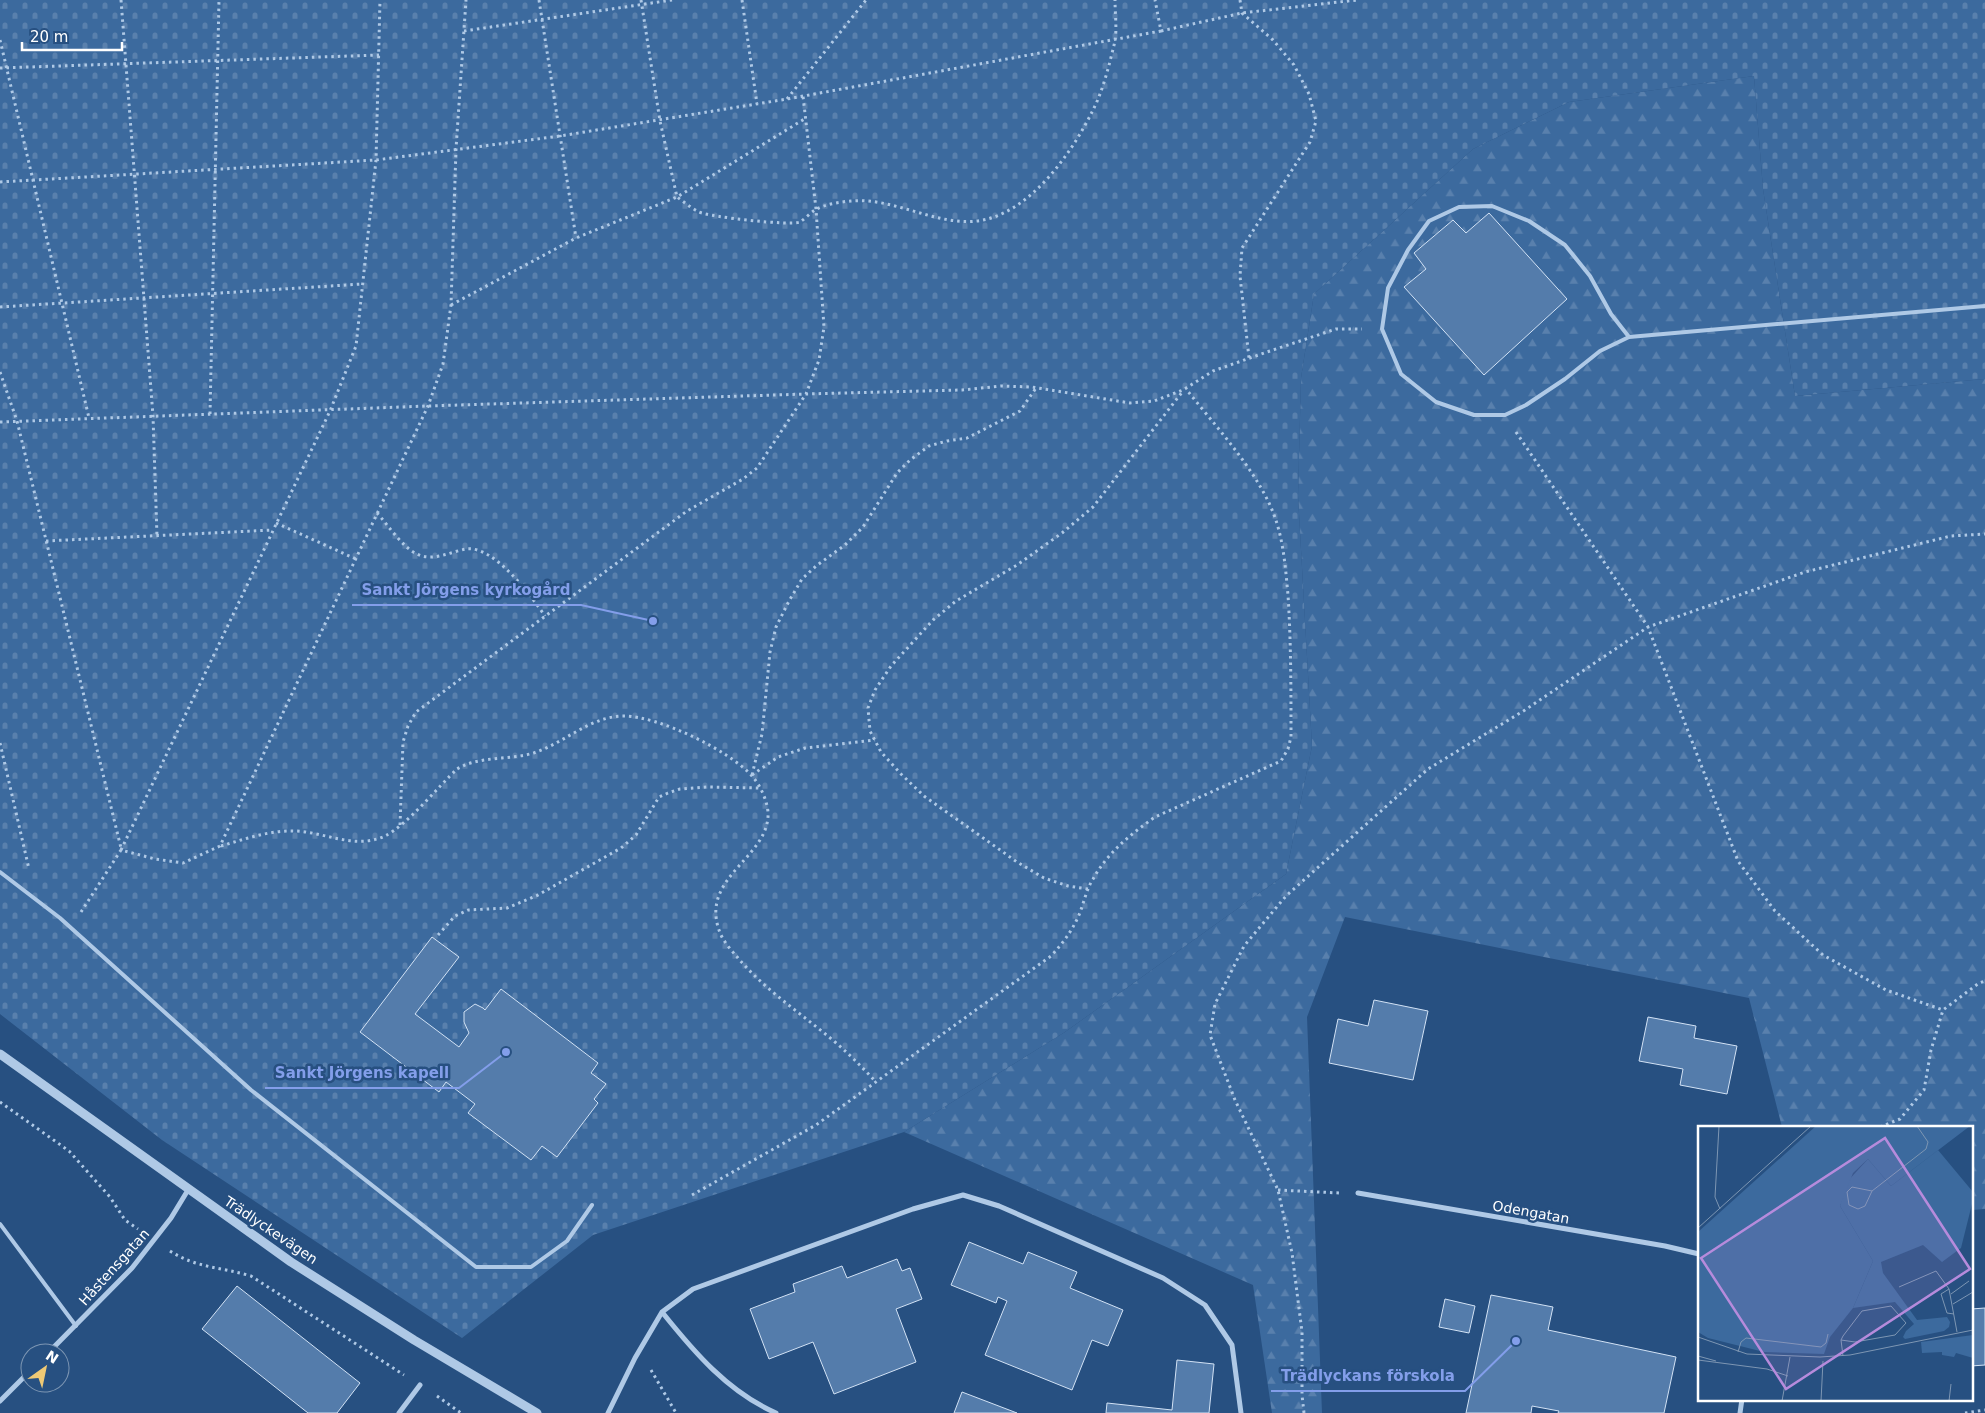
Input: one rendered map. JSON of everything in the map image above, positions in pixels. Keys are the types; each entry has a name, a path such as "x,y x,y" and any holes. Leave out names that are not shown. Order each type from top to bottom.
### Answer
{"street":[{"name":"Trädlyckevägen","path":"0,1054 188,1190 299,1267 414,1340 537,1413"},
{"name":"Håstensgatan","path":"58,1343 132,1268 154,1241 188,1190"},
{"name":"Odengatan","path":"1358,1194 1665,1246 1698,1254"},
{"path":"608,1413 635,1358 662,1312 693,1289 913,1209 963,1195 999,1206 1162,1278 1205,1304 1232,1345 1242,1413"},
{"path":"662,1312 705,1362 741,1394 754,1403 776,1413"},
{"path":"0,1401 20,1381"},
{"path":"399,1413 420,1385"},
{"path":"1740,1413 1742,1400"}],"lane":[{"path":"1629,336 1611,314 1590,276 1565,245 1529,222 1492,206 1459,207 1429,221 1408,250 1388,288 1382,329 1401,374 1436,402 1474,415 1505,415 1526,405 1600,351 1629,336 1985,306"},
{"path":"0,872 70,928 251,1090 476,1267 531,1267 567,1240 592,1205"},
{"path":"0,1224 76,1326"}],"path":[{"path":"121,0 136,175 153,416 157,536"},
{"path":"210,414 217,170 219,0"},
{"path":"70,928 121,850 330,411 356,346 376,160 380,0"},
{"path":"220,846 428,406 443,364 451,305 456,149 466,0"},
{"path":"539,0 576,238"},
{"path":"641,0 660,121 677,197 700,212 747,221 799,222 816,209 839,202 859,200 881,203 957,221 977,221 996,216 1017,206 1040,186 1067,153 1094,109 1115,39 1115,0"},
{"path":"464,31 672,0"},
{"path":"742,0 757,104"},
{"path":"787,99 866,0"},
{"path":"1155,0 1160,31"},
{"path":"1240,0 1242,13 1274,40 1294,65 1309,94 1316,121 1310,142 1242,248 1240,276 1250,358"},
{"path":"0,182 376,160 560,136 787,99 1160,31 1242,13 1357,0"},
{"path":"0,40 89,418"},
{"path":"0,68 379,55"},
{"path":"400,825 403,742 408,726 416,712 686,511 743,479 756,468 806,394 819,360 824,327 816,209 803,96"},
{"path":"451,305 576,238 677,197 806,118"},
{"path":"0,307 362,284"},
{"path":"0,422 428,406 962,390 1001,386 1036,388 1130,403 1154,401 1184,390 1213,371 1336,330 1382,329"},
{"path":"0,372 17,421 121,850"},
{"path":"752,775 762,734 770,652 776,627 789,600 802,580 816,566 845,545 863,527 897,473 910,460 929,446 967,438 1020,411 1036,388"},
{"path":"1088,889 1068,886 1044,878 1017,862 924,796 881,752 870,732 868,708 880,682 912,640 933,620 956,601 1017,565 1093,508 1184,390"},
{"path":"692,1195 816,1125 1051,956 1068,937 1092,880 1103,862 1118,845 1137,830 1155,817 1281,761 1288,749 1291,736 1290,621 1280,531 1268,502 1250,471 1184,390"},
{"path":"1505,415 1648,627 1738,862 1774,911 1823,955 1886,990 1943,1010"},
{"path":"377,513 410,550 418,555 434,557 468,549 481,551 524,586 545,616"},
{"path":"276,523 356,559"},
{"path":"46,542 273,530"},
{"path":"1304,1413 1302,1395 1302,1332 1292,1253 1278,1190 1235,1100 1210,1035 1215,1004 1244,946 1286,896 1428,769 1525,710 1648,627 1805,572 1951,536 1985,534"},
{"path":"121,850 155,859 183,863 220,846 272,832 316,833 351,841 367,842 386,836 400,825 457,769 467,763 532,754 606,717 626,716 649,720 684,733 727,755 752,775 765,800 768,817 764,831 754,848 720,890 716,903 719,931 729,947 751,972 792,1009 852,1057 876,1081"},
{"path":"752,775 778,757 805,748 875,740"},
{"path":"0,743 29,869 15,883"},
{"path":"438,935 455,916 468,910 508,908 538,895 621,848 636,835 660,797 668,793 680,789 707,787 760,788"},
{"path":"1882,1126 1900,1119 1924,1090 1931,1050 1943,1010 1979,983 1985,981"},
{"path":"0,1102 69,1151 110,1197 125,1220 154,1241 184,1260 203,1266 228,1269 250,1276 461,1413"},
{"path":"1278,1190 1358,1194"},
{"path":"635,1358 649,1365 676,1413"},
{"path":"1965,1413 1985,1410"}],"green space":[{"path":"0,0 1985,0 1985,379 1795,396 1763,189 1754,76 1569,102 1473,149 1314,294 1301,378 1298,496 1312,746 1286,874 1065,1032 904,1132 593,1235 462,1338 162,1140 0,1014"},
{"path":"1754,76 1763,189 1795,396 1985,379 1985,1209 1972,1210 1972,1126 1782,1126 1749,998 1345,917 1307,1017 1322,1413 1272,1413 1253,1285 904,1132 1065,1032 1286,874 1312,746 1298,496 1301,378 1314,294 1473,149 1569,102"}],"building":[{"path":"1489,213 1567,299 1484,375 1404,287 1426,269 1414,253 1453,220 1466,233"},
{"path":"432,937 459,957 415,1014 459,1047 469,1033 464,1022 464,1012 475,1004 485,1010 501,989 598,1063 591,1073 606,1084 594,1099 598,1103 557,1157 542,1146 531,1160 468,1113 475,1104 446,1082 439,1092 360,1032"},
{"path":"1374,1000 1428,1011 1413,1080 1329,1063 1338,1019 1368,1026"},
{"path":"1648,1017 1696,1026 1694,1038 1737,1046 1727,1094 1680,1085 1683,1069 1639,1061"},
{"path":"969,1242 1023,1264 1028,1252 1077,1272 1070,1288 1123,1310 1108,1346 1092,1340 1072,1390 985,1355 1007,1301 998,1297 996,1303 951,1285"},
{"path":"897,1259 902,1271 910,1268 922,1299 896,1309 916,1362 834,1394 813,1342 769,1359 750,1309 795,1292 793,1284 842,1266 847,1278"},
{"path":"237,1286 360,1383 337,1413 308,1413 202,1329"},
{"path":"1491,1295 1553,1307 1548,1330 1676,1357 1664,1413 1558,1413 1559,1411 1532,1406 1531,1413 1466,1413"},
{"path":"1445,1299 1475,1306 1469,1333 1439,1327"},
{"path":"1985,1308 1985,1365 1972,1366 1972,1309"},
{"path":"1177,1360 1214,1364 1209,1413 1106,1413 1107,1403 1172,1410"},
{"path":"962,1392 1017,1413 954,1413"}],"place":[{"name":"Sankt Jörgens kyrkogård","path":"653,621"},
{"name":"Sankt Jörgens kapell","path":"506,1052"},
{"name":"Trädlyckans förskola","path":"1516,1341"}]}
